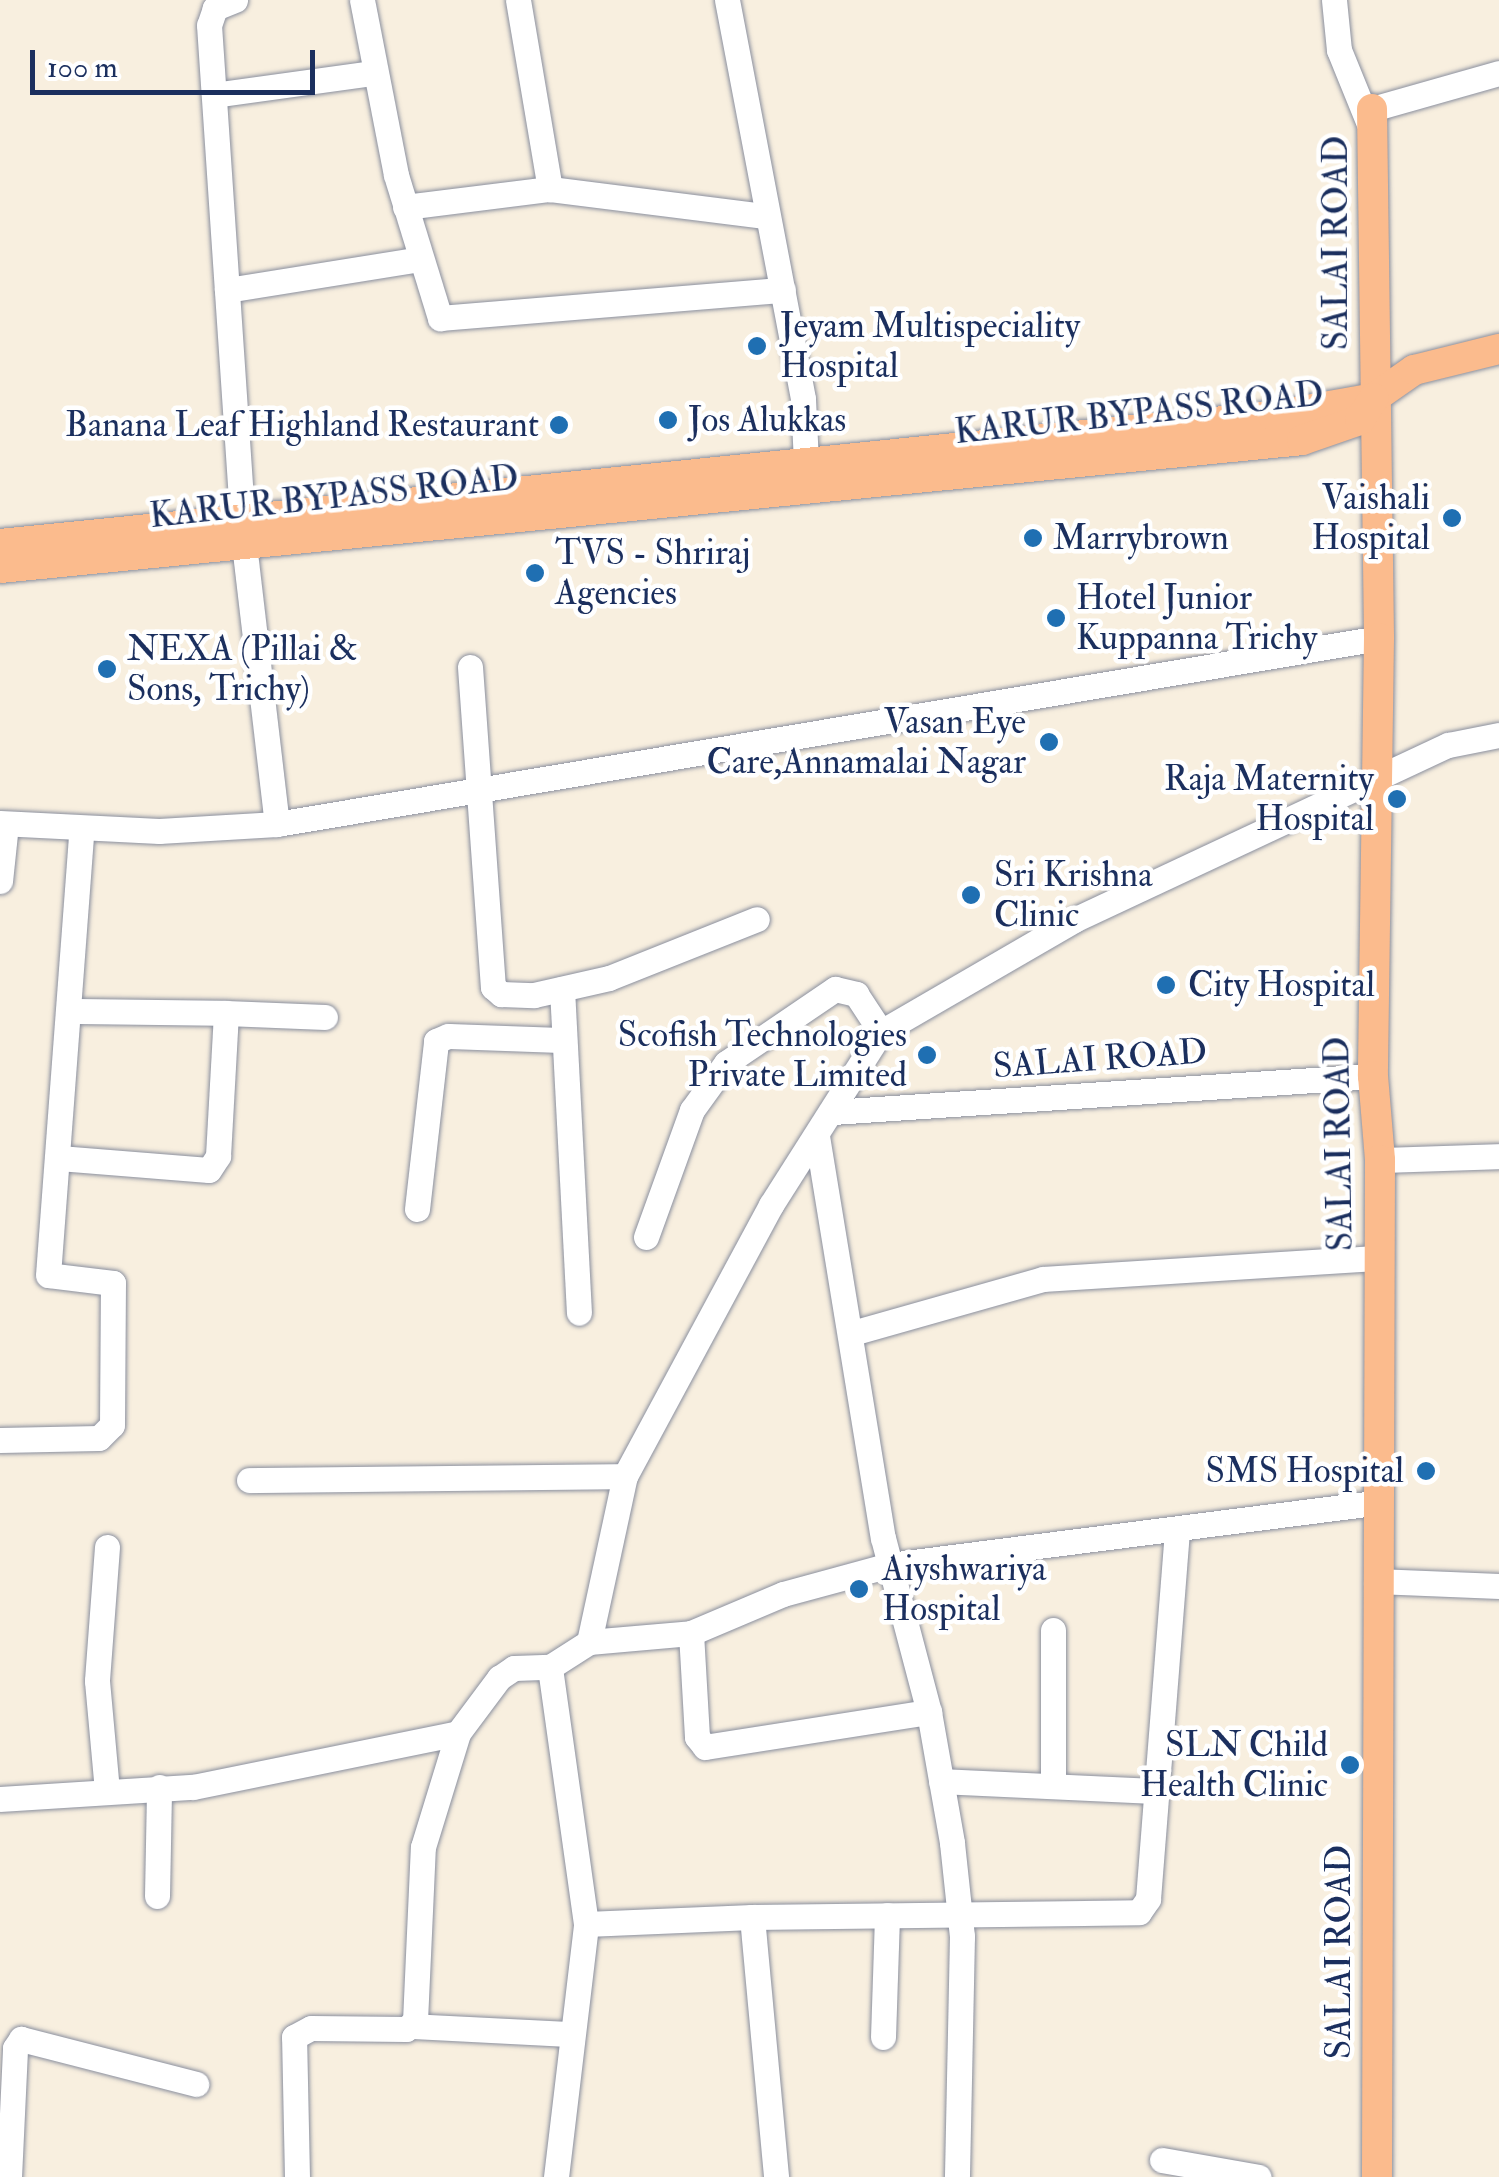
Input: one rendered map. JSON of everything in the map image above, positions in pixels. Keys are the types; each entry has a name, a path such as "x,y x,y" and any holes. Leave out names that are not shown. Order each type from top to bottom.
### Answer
{"main road":[{"name":"SALAI ROAD","path":"1373,121 1379,638 1374,778 1373,1076 1380,1160 1374,1503 1378,2177"},
{"path":"1374,398 1414,370 1499,349"},
{"name":"KARUR BYPASS ROAD","path":"0,568 243,532 806,462 1273,416 1374,398"},
{"name":"KARUR BYPASS ROAD","path":"0,544 243,532 1302,440 1360,420 1374,398"}],"street":[{"path":"235,0 215,8 210,25 243,532 277,824"},
{"path":"362,0 373,73 405,207 440,318 783,290"},
{"path":"518,0 550,189"},
{"path":"727,0 765,216 783,290 806,462"},
{"path":"1334,0 1339,50 1373,121 1499,73"},
{"path":"214,94 373,73"},
{"path":"405,207 550,189 765,216"},
{"path":"227,290 422,259"},
{"path":"0,880 3,824 159,832 277,824 480,786 1379,638"},
{"path":"470,667 493,987 515,997 609,978 757,919"},
{"path":"589,1642 625,1476 772,1205 882,1032 1074,920 1448,745 1499,734"},
{"path":"0,1440 99,1438 112,1424 113,1283 48,1275 82,828"},
{"path":"562,989 578,1313"},
{"path":"646,1237 692,1110 726,1063 835,990 856,994 882,1032"},
{"path":"70,1011 325,1017"},
{"path":"59,1158 202,1172 214,1166 226,1013"},
{"path":"417,1210 436,1041 448,1036 562,1040"},
{"name":"SALAI ROAD","path":"833,1112 1373,1076"},
{"path":"817,1136 890,1565 929,1712 960,1914 958,2177"},
{"path":"1380,1160 1499,1156"},
{"path":"852,1333 1043,1279 1379,1258"},
{"path":"250,1480 625,1476"},
{"path":"411,2026 417,2013 423,1846 458,1733 499,1678 514,1668 550,1667 589,1642 691,1634 783,1594 890,1565 1374,1503"},
{"path":"586,1924 1139,1912 1148,1899 1152,1791 1177,1531"},
{"path":"107,1547 98,1682 107,1791"},
{"path":"1376,1581 1499,1586"},
{"path":"1053,1630 1053,1786"},
{"path":"691,1634 697,1736 705,1747 929,1712"},
{"path":"550,1667 586,1924 556,2177"},
{"path":"0,1799 193,1787 458,1733"},
{"path":"941,1781 1152,1791"},
{"path":"158,1896 159,1787"},
{"path":"883,2038 888,1915"},
{"path":"752,1918 776,2177"},
{"path":"298,2177 294,2038 311,2028 411,2026 571,2034"},
{"path":"9,2177 6,2138 21,2039 196,2084"},
{"path":"1162,2160 1260,2177"}],"place":[{"name":"Jeyam Multispeciality Hospital","path":"757,346"},
{"name":"Jos Alukkas","path":"668,420"},
{"name":"Banana Leaf Highland Restaurant","path":"559,425"},
{"name":"Vaishali Hospital","path":"1452,518"},
{"name":"Marrybrown","path":"1033,538"},
{"name":"TVS - Shriraj Agencies","path":"535,573"},
{"name":"Hotel Junior Kuppanna Trichy","path":"1056,618"},
{"name":"NEXA (Pillai & Sons, Trichy)","path":"107,669"},
{"name":"Vasan Eye Care,Annamalai Nagar","path":"1049,742"},
{"name":"Raja Maternity Hospital","path":"1397,799"},
{"name":"Sri Krishna Clinic","path":"971,895"},
{"name":"City Hospital","path":"1166,985"},
{"name":"Scofish Technologies Private Limited","path":"927,1055"},
{"name":"SMS Hospital","path":"1426,1471"},
{"name":"Aiyshwariya Hospital","path":"859,1589"},
{"name":"SLN Child Health Clinic","path":"1350,1765"}]}
